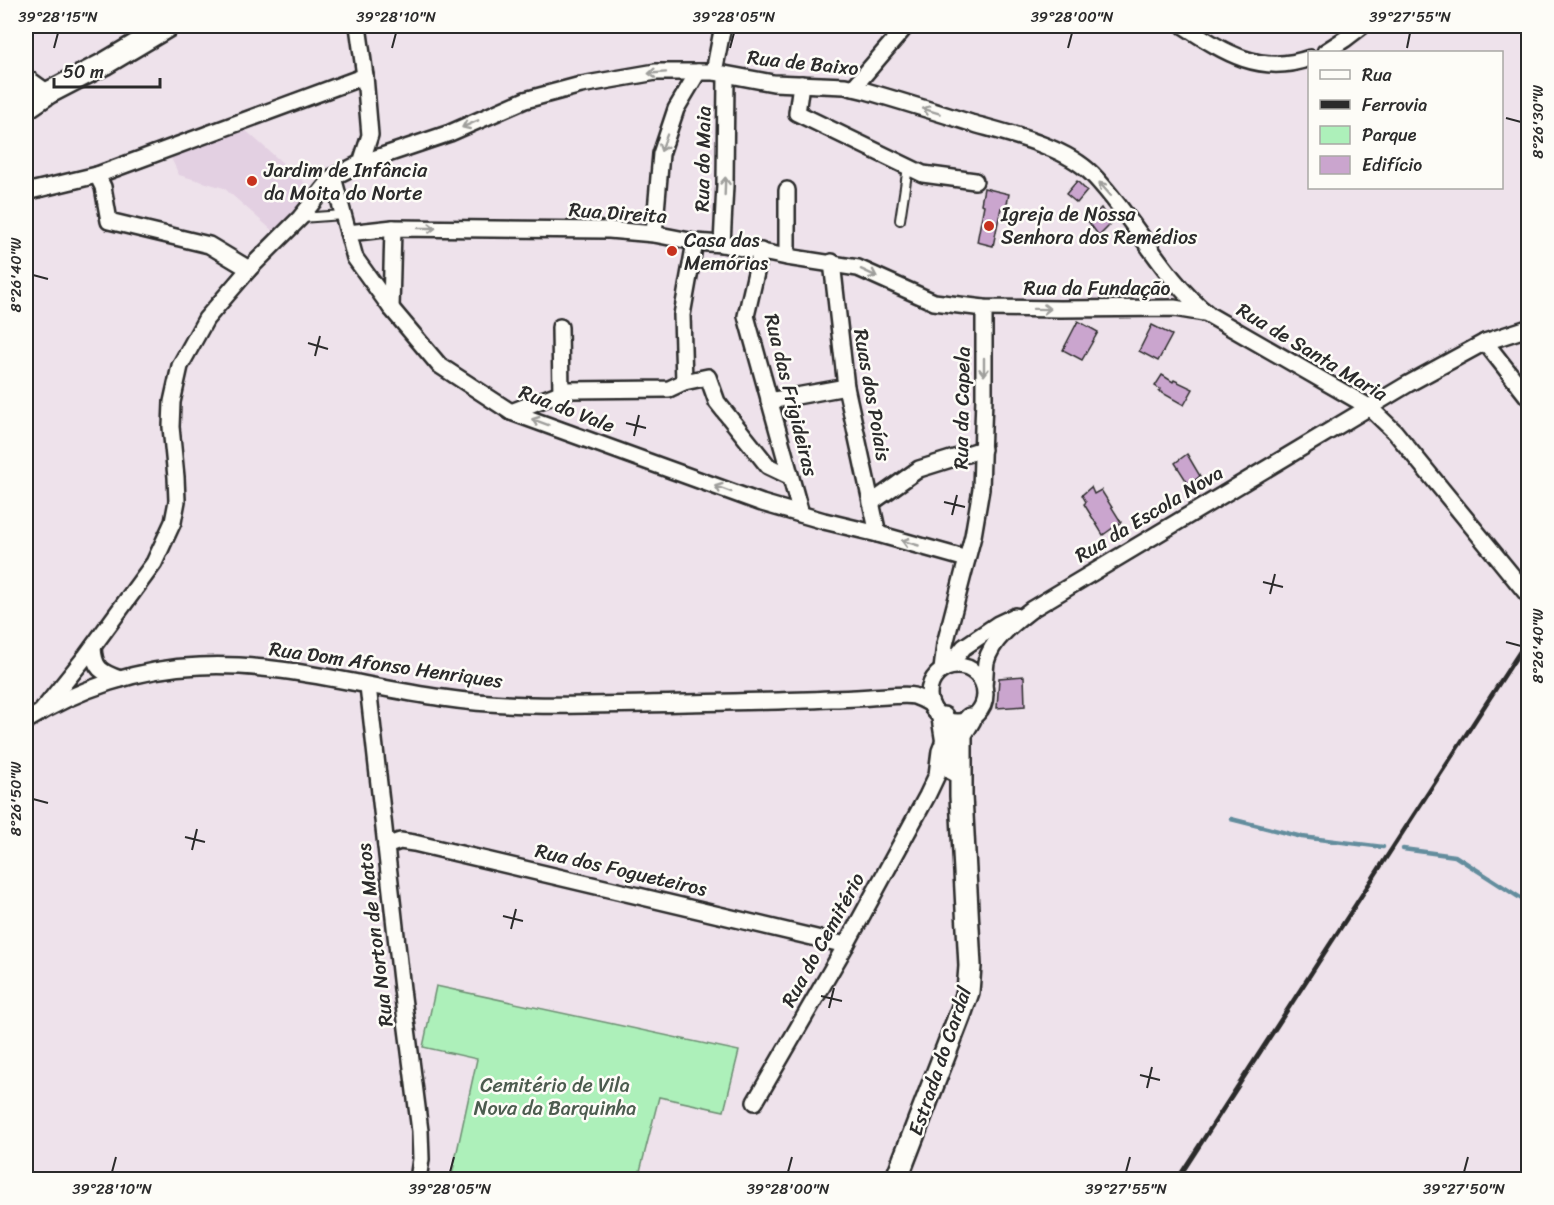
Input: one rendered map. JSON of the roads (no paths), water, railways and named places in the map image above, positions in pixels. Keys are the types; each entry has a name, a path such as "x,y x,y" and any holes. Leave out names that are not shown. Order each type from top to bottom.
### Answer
{"street":[{"path":"26,108 48,93 104,64 168,26"},
{"path":"358,26 370,135 361,163"},
{"name":"Rua do Maia","path":"722,244 725,185 720,74 723,26"},
{"path":"853,88 906,26"},
{"path":"1184,26 1229,53 1262,64 1283,64 1308,58"},
{"path":"1327,51 1362,26"},
{"name":"Rua de Baixo","path":"333,177 361,163 450,133 525,100 581,85 656,72 698,72 773,83 845,86 1004,132 1052,148 1076,160 1092,174 1118,204 1193,302 1209,315"},
{"path":"654,234 660,154 676,109 698,72"},
{"path":"26,192 97,175 365,76"},
{"path":"26,79 48,93"},
{"path":"801,84 797,113 923,174 975,181"},
{"path":"97,175 103,187 109,221 209,245 249,269"},
{"path":"41,712 93,647 154,563 173,522 177,489 171,428 172,402 180,366 206,319 249,269 300,218 333,177"},
{"name":"Rua do Vale","path":"333,177 355,258 391,308 439,365 511,412 762,503 967,559"},
{"path":"787,190 787,257"},
{"path":"391,308 393,228"},
{"name":"Rua Direita","path":"348,233 393,228 609,230 654,234 787,257 832,262 858,268 934,302 984,309"},
{"path":"684,382 682,315 695,242"},
{"name":"Rua das Frigideiras","path":"761,251 746,316 801,514"},
{"name":"Ruas dos Poíais","path":"832,262 846,387 878,534"},
{"name":"Rua da Fundação","path":"984,309 1174,308 1209,315"},
{"name":"Rua da Capela","path":"942,671 945,644 973,536 981,489 984,309"},
{"name":"Rua de Santa Maria","path":"1209,315 1370,407 1395,432 1528,595"},
{"path":"560,327 561,394"},
{"name":"Rua da Escola Nova","path":"984,685 986,663 991,649 1012,624 1032,609 1370,407 1485,342 1528,328"},
{"path":"1485,342 1528,397"},
{"path":"511,412 568,390 669,389 684,382 708,377 717,402 768,466 789,476"},
{"path":"769,401 846,387"},
{"path":"871,503 919,469 983,449"},
{"path":"942,671 957,666 965,667 980,677 985,695 978,713 946,719 930,688 942,671 964,647 998,624 1032,609"},
{"name":"Rua da Capela","path":"952,613 954,637 958,644 964,647"},
{"path":"93,647 94,659 98,667 105,674 120,679"},
{"name":"Rua Dom Afonso Henriques","path":"26,721 74,696 120,679 179,667 225,665 315,675 368,686 467,701 556,705 913,696 946,719"},
{"name":"Rua Dom Afonso Henriques","path":"895,696 921,685 942,671"},
{"name":"Rua Norton de Matos","path":"368,686 420,1131 421,1159 418,1179"},
{"name":"Estrada do Cardal","path":"946,719 962,796"},
{"name":"Estrada do Cardal","path":"896,1179 968,992 970,955 961,734 946,719"},
{"name":"Rua do Cemitério","path":"927,796 946,719"},
{"name":"Rua do Cemitério","path":"755,1102 846,945 927,796 937,775 946,719"},
{"name":"Rua dos Fogueteiros","path":"386,846 400,841 414,843 846,945"}],"lane":[{"path":"900,220 908,167"},
{"path":"300,218 343,215"}],"waterway":[{"path":"1231,819 1302,837 1383,847"},
{"path":"1403,849 1455,856 1522,899 1528,914"}],"railway":[{"path":"1177,1180 1528,639"}],"place":[{"name":"Jardim de Infância da Moita do Norte","path":"252,181"},
{"name":"Igreja de Nossa Senhora dos Remédios","path":"989,226"},
{"name":"Casa das Memórias","path":"672,251"}],"park label":[{"name":"Cemitério de Vila Nova da Barquinha","path":"555,1096"}]}
